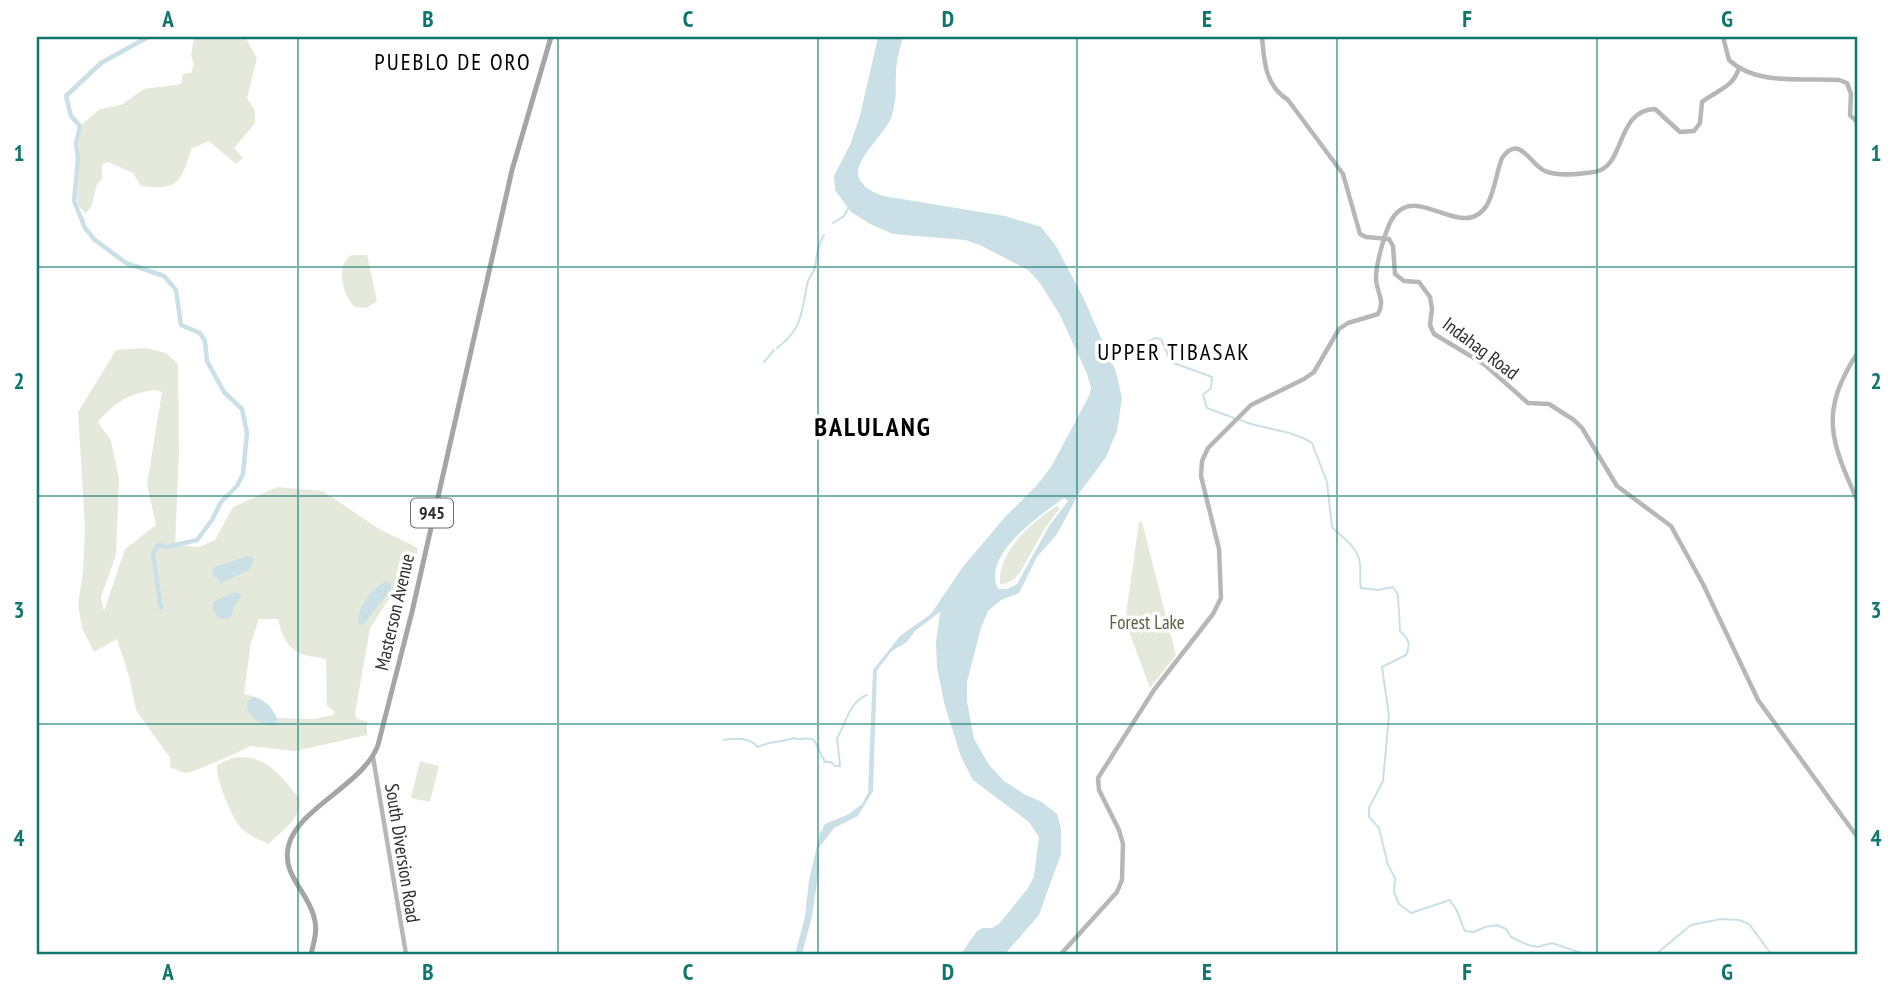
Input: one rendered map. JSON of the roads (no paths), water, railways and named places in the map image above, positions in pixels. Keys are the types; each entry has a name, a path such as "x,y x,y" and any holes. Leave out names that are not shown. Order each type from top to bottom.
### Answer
{"main road":[{"name":"Masterson Avenue","path":"311,954 315,919 290,872 287,856 289,842 301,825 373,757 381,736 412,612 512,170 551,37"},
{"path":"1262,37 1264,65 1271,81 1280,95 1290,102 1343,174 1358,231 1366,237 1386,237"},
{"path":"1723,37 1728,59 1739,68 1759,76 1844,81 1851,90 1850,115 1858,123"},
{"path":"1061,954 1117,892 1122,880 1122,838 1099,790 1097,784 1100,775 1154,690 1213,614 1221,598 1219,549 1201,467 1204,455 1216,439 1251,405 1314,372 1339,328 1378,314 1382,303 1376,274 1394,215 1412,205 1454,218 1480,212 1490,199 1502,158 1511,150 1523,151 1540,169 1551,173 1591,173 1607,167 1630,122 1649,110 1660,112 1680,132 1694,131 1700,123 1702,102 1730,85 1739,68"},
{"name":"Indahag Road","path":"1386,237 1393,246 1395,274 1404,281 1419,282 1429,295 1432,309 1430,328 1434,334 1483,364 1528,403 1549,404 1574,420 1584,431 1617,486 1671,526 1697,571 1758,700 1858,838"},
{"path":"1858,352 1846,371 1831,418 1835,443 1858,502"},
{"name":"South Diversion Road","path":"373,757 406,954"}],"waterway":[{"path":"148,37 101,63 66,96 71,116 80,126 76,144 78,159 74,201 85,228 95,240 126,263 164,276 176,290 181,325 200,333 205,341 207,361 224,392 242,409 247,433 243,474 197,540 167,547 158,545 153,554 161,608"},
{"path":"833,223 844,216 849,207"},
{"path":"777,348 797,326 808,281 824,235"},
{"path":"1106,351 1138,347 1155,338 1161,339 1171,362 1212,377 1211,388 1203,395 1207,408 1234,418"},
{"path":"764,362 774,350"},
{"path":"1240,420 1295,435 1312,443 1327,482 1332,527 1349,543 1359,558 1361,588 1378,590 1393,587 1398,595 1400,631 1409,645 1406,655 1382,667 1389,716 1383,781 1369,808 1369,817 1379,828 1388,865 1395,878 1394,892 1399,904 1411,913 1450,900 1465,931 1474,932 1497,925 1506,929 1511,937 1528,945 1537,947 1552,943 1584,954"},
{"path":"724,740 747,740 758,747 794,738 811,739 825,762 840,766 837,738 852,708 867,695"},
{"path":"1656,954 1691,925 1721,919 1739,920 1749,924 1771,954"}],"district":[{"name":"PUEBLO DE ORO","path":"453,62"},
{"name":"UPPER TIBASAK","path":"1174,352"},
{"name":"BALULANG","path":"873,427"}],"park label":[{"name":"Forest Lake","path":"1147,622"}]}
